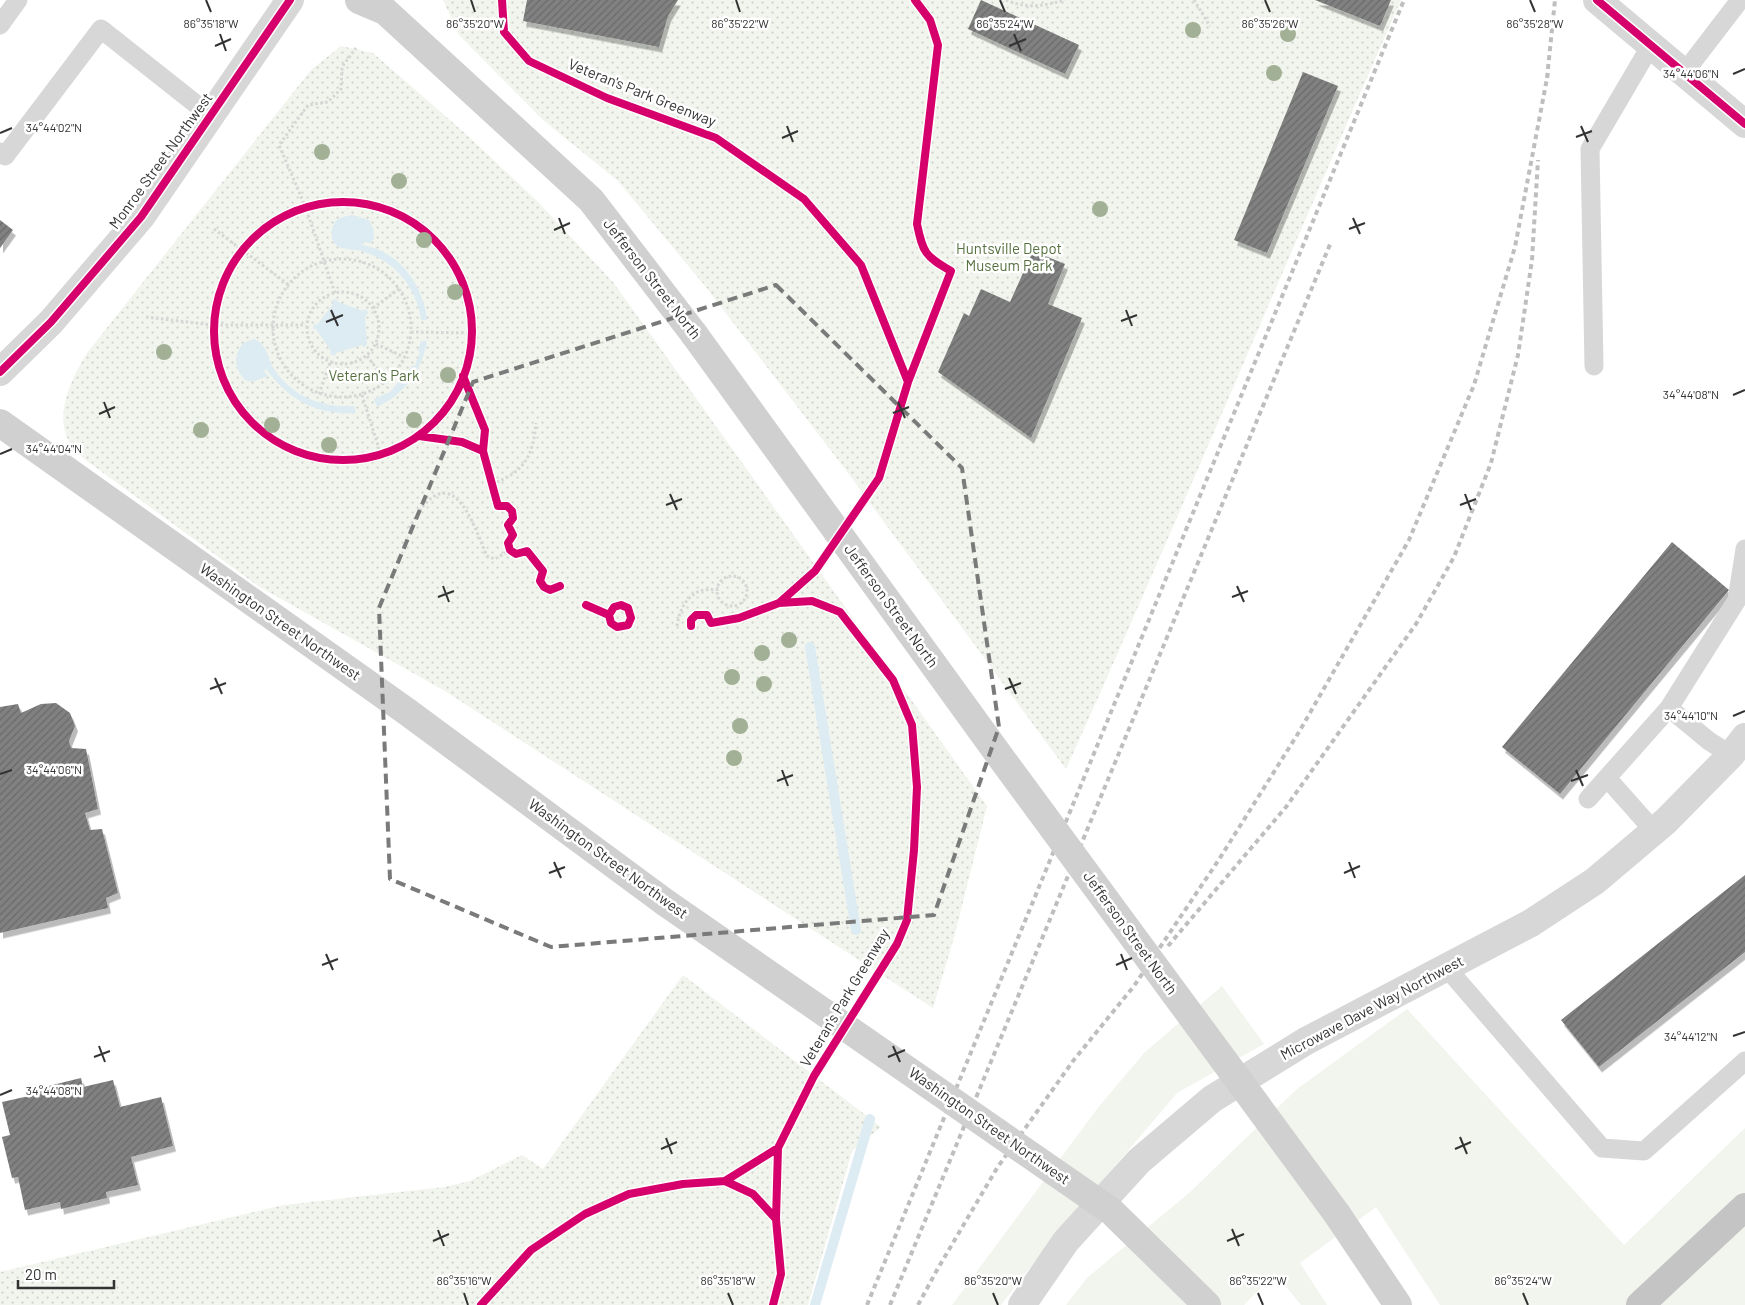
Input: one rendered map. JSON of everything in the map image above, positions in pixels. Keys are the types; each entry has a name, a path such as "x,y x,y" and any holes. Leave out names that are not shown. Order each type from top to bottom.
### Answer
{"highway":[{"path":"1640,1305 1745,1207"}],"main road":[{"name":"Jefferson Street North","path":"359,0 385,5 591,200 694,334 993,747 1337,1214 1398,1305"},
{"name":"Washington Street Northwest","path":"0,423 406,711 666,903 1111,1211 1208,1305"}],"street":[{"name":"Monroe Street Northwest","path":"0,372 51,322 141,217 290,0"},
{"path":"1597,0 1745,124"},
{"name":"Microwave Dave Way Northwest","path":"1022,1305 1066,1241 1132,1168 1212,1100 1306,1040 1531,923 1595,881 1654,831 1738,746"}],"lane":[{"path":"0,25 18,0"},
{"path":"1684,73 1740,0"},
{"path":"0,152 5,156 101,29 211,116"},
{"path":"1594,366 1590,149 1651,45"},
{"path":"1588,800 1669,708 1737,600 1745,549"},
{"path":"1669,708 1709,741 1738,746"},
{"path":"1607,778 1654,831"},
{"path":"1446,967 1602,1148 1644,1151 1745,1061"}],"path":[{"path":"1006,0 1016,4 1042,7 1065,0"},
{"path":"1194,0 1210,26"},
{"path":"335,292 324,262 309,206 279,145 308,105 328,102 340,89 342,68 356,48"},
{"path":"297,210 309,206"},
{"path":"214,229 289,285"},
{"path":"353,260 376,267 394,282 399,289 407,302 412,325 409,349 398,370 386,381 362,395 341,398 319,394 300,383 285,367 276,347 273,325 278,304 289,285 307,269 324,262 353,260"},
{"path":"373,308 399,289"},
{"path":"335,292 357,295 373,308 378,321 376,344 367,356 345,365 330,363 321,358 313,349 307,338 306,326 315,304 324,297 335,292"},
{"path":"213,329 214,315"},
{"path":"146,317 213,329 273,325 306,326"},
{"path":"411,332 472,332"},
{"path":"376,344 404,357"},
{"path":"367,356 386,381"},
{"path":"319,394 330,363"},
{"path":"362,395 377,455 389,451"},
{"path":"492,484 507,478 520,469 531,454 536,423"},
{"path":"409,528 427,501 438,495 448,493 457,497 463,504 487,556 495,559 513,552 509,540"},
{"path":"734,576 743,581 747,595 742,603 732,607 719,600 716,590 724,578 734,576"},
{"path":"677,626 682,607 689,598 698,590 716,590"}],"highlighted area":[{"path":"776,285 962,468 999,727 934,915 551,947 390,879 379,608 473,382"}],"green space":[{"name":"Huntsville Depot Museum Park","path":"443,0 1401,0 1066,769 845,469 705,286 618,181 543,120 459,35"},
{"name":"Veteran's Park","path":"341,46 373,53 467,135 537,201 613,282 987,806 955,934 933,1008 445,691 258,586 83,458 69,443 64,429 64,407 71,384 87,353 311,70"},
{"path":"683,975 881,1127 852,1151 808,1305 0,1305 0,1272 284,1205 444,1187 470,1181 522,1155 543,1169"},
{"path":"1222,986 1264,1044 1177,1093 1042,1252 1001,1305 952,1305 1097,1109 1144,1053"},
{"path":"1407,1009 1624,1245 1745,1128 1745,1305 1440,1305 1376,1207 1300,1263 1327,1305 1301,1305 1275,1273 1244,1305 1066,1305 1087,1278 1189,1193 1297,1089"}],"shaded area":[{"path":"352,215 369,220 373,228 374,239 370,243 363,242 362,245 375,248 387,254 407,271 420,294 427,320 421,320 419,308 409,286 393,268 373,255 359,250 341,248 333,242 332,230 337,220"},
{"path":"336,299 338,302 363,311 366,309 368,313 365,316 367,344 364,347 362,345 336,353 335,356 330,354 331,351 316,329 313,329 314,324 317,325 333,304 332,300"},
{"path":"254,339 262,344 273,367 288,386 298,393 319,402 330,405 354,406 356,413 328,411 305,403 284,389 266,369 264,371 268,376 252,382 245,380 237,366 236,357 243,343"},
{"path":"421,341 427,341 425,352 416,372 396,395 377,407 374,399 390,392 413,365 415,366 420,352 418,351"}],"building":[{"path":"527,0 678,0 668,16 659,47 523,21"},
{"path":"981,0 1079,45 1065,74 968,29"},
{"path":"1315,0 1391,0 1380,26"},
{"path":"1303,72 1338,86 1267,253 1234,240"},
{"path":"0,220 13,230 0,248"},
{"path":"1033,251 1065,264 1048,304 1082,318 1031,438 938,372 964,313 969,316 981,289 1010,302"},
{"path":"1672,542 1729,590 1560,794 1502,747"},
{"path":"56,703 70,713 75,726 69,741 71,748 86,749 98,809 85,813 90,830 102,829 118,893 106,898 108,908 0,933 0,707 18,704 21,713 41,704"},
{"path":"1745,875 1745,952 1599,1067 1561,1020"},
{"path":"81,1078 83,1087 113,1080 120,1107 161,1097 173,1146 131,1157 138,1185 106,1192 107,1198 61,1209 60,1202 25,1210 18,1177 12,1178 2,1137 10,1135 2,1102 29,1096 28,1091"}],"waterway":[{"path":"810,647 856,930"},
{"path":"815,1305 870,1119"}],"railway":[{"path":"867,1305 1404,0"},
{"path":"1547,78 1555,0"},
{"path":"918,1305 997,1168 1073,1061 1134,986 1218,861 1299,732 1409,540 1474,385 1515,247 1548,73"},
{"path":"1168,946 1286,807 1416,624 1454,557 1491,463 1518,355 1532,260 1538,160"},
{"path":"890,1305 1331,242"}],"cycle path":[{"path":"0,372 51,322 141,217 290,0"},
{"name":"Veteran's Park Greenway","path":"502,0 504,32 529,61 607,98 716,138 804,199 861,265 908,382 879,478 815,571 779,603 739,618 711,623 707,615 696,615 691,620 691,626"},
{"path":"908,382 951,271 926,253 917,224 938,45 930,20 915,0"},
{"path":"1597,0 1745,124"},
{"path":"343,202 368,204 404,217 425,231 443,249 457,270 462,282 470,306 472,331 470,356 457,392 443,413 425,431 404,445 392,450 368,458 343,460 318,458 282,445 261,431 243,413 229,392 224,380 216,356 214,331 216,306 229,270 243,249 261,231 282,217 294,212 318,204 343,202"},
{"path":"463,376 485,430 483,451"},
{"path":"419,436 462,442 483,451 498,506 507,506 512,511 513,518 508,525 513,535 508,543 510,550 516,554 527,551 543,571 540,581 544,587 550,590 560,586"},
{"name":"Veteran's Park Greenway","path":"773,1305 781,1274 776,1219 778,1148 814,1076 897,944 907,920 914,850 917,787 912,725 893,680 840,612 812,601 779,603"},
{"path":"586,605 609,615 611,623 617,627 628,625 631,618 628,608 621,605 614,607 609,615"},
{"path":"481,1305 531,1250 585,1214 629,1194 683,1184 725,1181 778,1148"},
{"path":"725,1181 753,1194 776,1219"}]}
